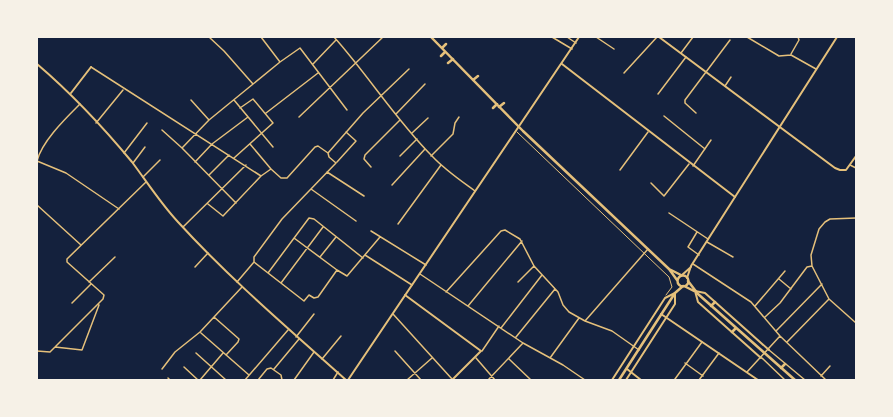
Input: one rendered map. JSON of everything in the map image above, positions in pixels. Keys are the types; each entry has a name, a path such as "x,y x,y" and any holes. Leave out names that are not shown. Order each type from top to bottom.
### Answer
{"main road":[{"path":"430,37 518,126 669,269 677,282 695,291"},
{"path":"442,48 446,44"},
{"path":"441,56 445,52"},
{"path":"448,63 452,59"},
{"path":"473,80 478,76"},
{"path":"493,108 504,102"},
{"path":"669,269 682,275 688,280 695,291 711,306 795,380"},
{"path":"675,293 677,282 682,275"},
{"path":"620,380 675,293 688,280"},
{"path":"711,306 715,302"},
{"path":"732,332 736,328"},
{"path":"781,368 785,364"}],"street":[{"path":"209,37 224,51 253,84"},
{"path":"260,37 280,62"},
{"path":"334,37 357,62 400,120 431,156 475,191"},
{"path":"299,117 383,37"},
{"path":"552,37 572,49"},
{"path":"567,37 576,43"},
{"path":"37,64 70,93 124,153 183,228 242,288 288,330 347,380 406,295 579,37"},
{"path":"596,37 614,49"},
{"path":"624,73 658,37 835,168 846,170 856,156"},
{"path":"681,53 693,37"},
{"path":"741,37 747,37 779,56 791,55 817,69"},
{"path":"791,55 799,40 798,37"},
{"path":"682,275 692,265 708,241 837,37"},
{"path":"312,65 336,40"},
{"path":"696,113 685,101 730,40"},
{"path":"182,148 209,120 280,62 300,48 347,110"},
{"path":"658,94 686,57"},
{"path":"562,64 648,132 735,197"},
{"path":"70,93 88,68 91,67 261,176"},
{"path":"328,153 346,132 409,69"},
{"path":"266,113 318,73"},
{"path":"725,86 731,76"},
{"path":"396,114 425,84"},
{"path":"96,122 124,89"},
{"path":"234,158 273,123 252,98 240,108"},
{"path":"191,100 209,120"},
{"path":"234,100 273,147"},
{"path":"80,104 51,136 40,153 37,161 66,173 119,209"},
{"path":"664,116 705,149"},
{"path":"195,162 212,144 248,117"},
{"path":"431,156 453,134 455,123 459,117"},
{"path":"412,133 428,118"},
{"path":"371,167 364,159 365,155 400,120"},
{"path":"124,153 147,123"},
{"path":"162,130 182,148 236,203"},
{"path":"515,131 671,279 672,287 666,295"},
{"path":"237,282 254,262 254,256 282,219 356,141 346,132"},
{"path":"620,170 648,132"},
{"path":"400,156 417,140"},
{"path":"693,166 711,140"},
{"path":"250,144 271,169 281,178 287,178 315,147 318,146 328,153 329,157 336,163"},
{"path":"132,163 145,147"},
{"path":"392,185 425,149"},
{"path":"209,175 229,155"},
{"path":"143,177 160,160"},
{"path":"651,183 664,196 690,164"},
{"path":"183,228 246,165"},
{"path":"398,224 441,165"},
{"path":"850,165 856,168"},
{"path":"208,204 223,216 261,176 271,169"},
{"path":"327,172 364,196"},
{"path":"54,347 82,350 99,305 104,296 67,261 67,258 146,182"},
{"path":"311,189 356,221"},
{"path":"37,205 81,245"},
{"path":"670,213 732,257"},
{"path":"268,273 309,218 314,219 363,258"},
{"path":"856,218 830,219 822,225 812,247 812,266 829,299 856,323"},
{"path":"281,283 323,227"},
{"path":"446,292 501,231 505,230 522,241 534,266 555,289 566,310 585,321 612,331 639,350"},
{"path":"372,231 426,265"},
{"path":"697,232 688,247 699,254"},
{"path":"320,257 336,237"},
{"path":"294,238 337,270 345,275 349,275 380,237"},
{"path":"467,306 522,241"},
{"path":"585,321 648,249"},
{"path":"194,267 208,252"},
{"path":"366,255 412,285"},
{"path":"72,303 115,257"},
{"path":"254,262 305,301 309,295 316,299 337,270"},
{"path":"688,280 692,265"},
{"path":"692,265 755,306 786,343 826,380"},
{"path":"518,282 534,266"},
{"path":"765,317 791,289 807,267 812,266"},
{"path":"755,306 785,271"},
{"path":"420,274 523,343 585,380"},
{"path":"393,314 452,380 476,358 542,275"},
{"path":"779,279 791,289"},
{"path":"776,331 822,284"},
{"path":"162,369 175,352 200,332 242,288"},
{"path":"516,338 555,289"},
{"path":"785,380 698,302 695,291 704,292 805,380"},
{"path":"612,380 665,298 675,293 676,302 626,380"},
{"path":"406,295 481,351"},
{"path":"786,343 829,299"},
{"path":"37,351 50,352 99,305"},
{"path":"296,337 314,314"},
{"path":"661,314 758,380"},
{"path":"214,317 239,339 226,356"},
{"path":"550,358 579,318"},
{"path":"245,380 288,330"},
{"path":"200,332 249,376"},
{"path":"322,359 341,336"},
{"path":"747,372 769,350 780,336"},
{"path":"274,369 299,339"},
{"path":"675,379 685,363 702,342"},
{"path":"488,380 523,343"},
{"path":"395,351 421,380"},
{"path":"294,380 314,352"},
{"path":"196,353 226,380"},
{"path":"699,380 719,353"},
{"path":"184,367 199,380 223,354"},
{"path":"407,380 432,358"},
{"path":"476,358 495,380"},
{"path":"509,359 531,380"},
{"path":"685,363 703,376"},
{"path":"821,376 830,366"},
{"path":"258,380 267,369 274,369 281,375 282,380"},
{"path":"627,369 641,380"},
{"path":"333,380 338,372"}]}
